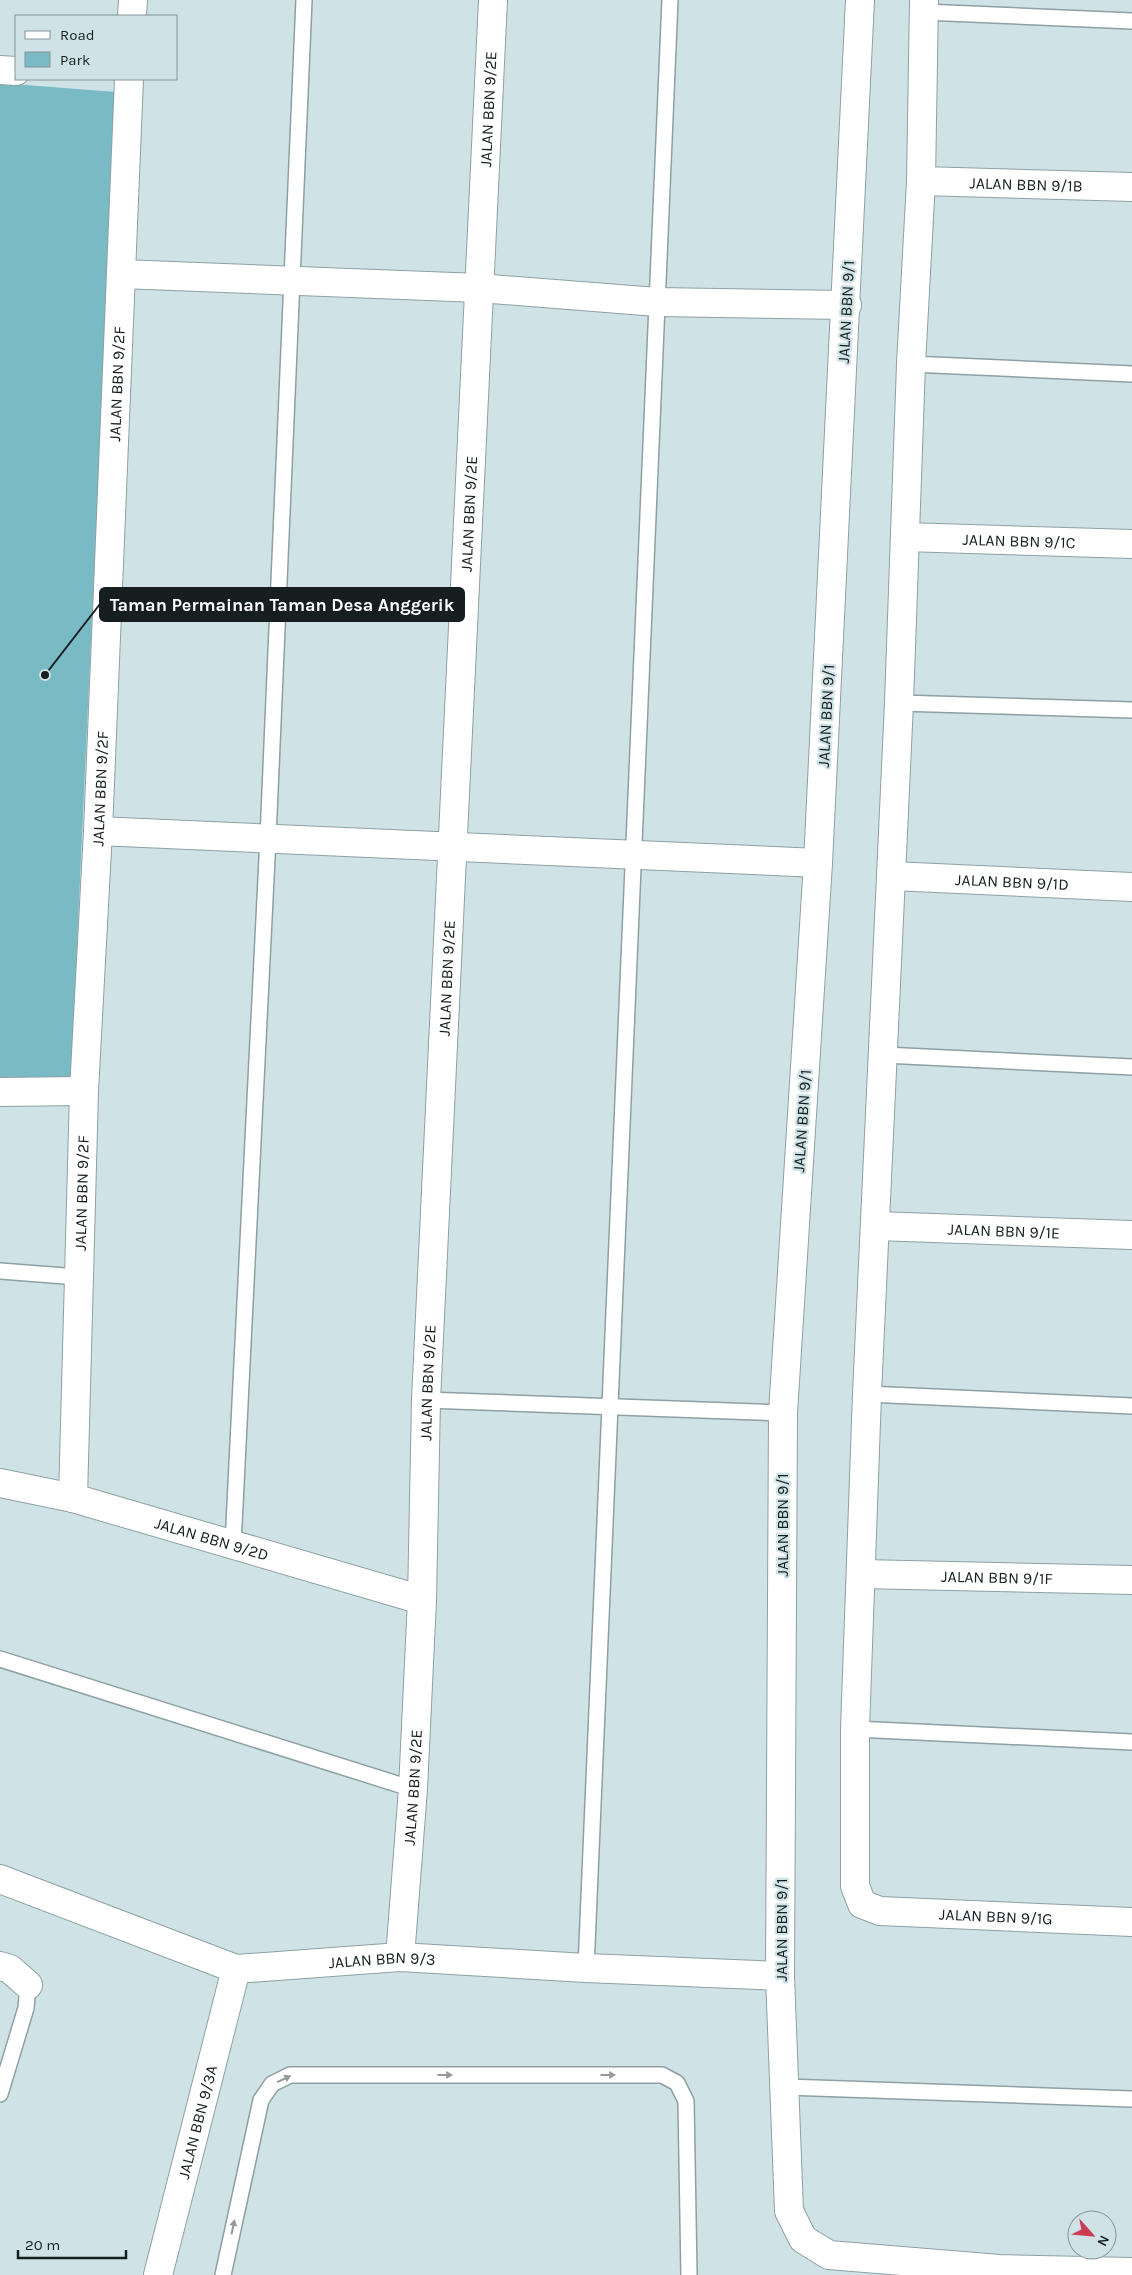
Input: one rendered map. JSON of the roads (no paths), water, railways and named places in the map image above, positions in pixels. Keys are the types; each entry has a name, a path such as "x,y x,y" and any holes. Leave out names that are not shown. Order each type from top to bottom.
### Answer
{"street":[{"path":"132,0 132,15"},
{"name":"JALAN BBN 9/2E","path":"400,1957 413,1789 422,1600 426,1400 493,0"},
{"name":"JALAN BBN 9/1","path":"860,0 847,304 818,862 783,1413 780,1976 786,2087 789,2211 803,2239 829,2255 999,2272"},
{"path":"855,1729 868,1394 892,876 911,364 921,181 924,6"},
{"path":"0,70 15,71"},
{"name":"JALAN BBN 9/2F","path":"73,1498 84,1091 98,831 129,80"},
{"name":"JALAN BBN 9/1B","path":"921,181 1132,187"},
{"path":"121,274 479,288 657,302 847,304"},
{"name":"JALAN BBN 9/1C","path":"905,537 1132,544"},
{"path":"98,831 818,862"},
{"name":"JALAN BBN 9/1D","path":"892,876 1132,887"},
{"path":"0,1092 84,1091"},
{"name":"JALAN BBN 9/1E","path":"876,1226 1132,1235"},
{"name":"JALAN BBN 9/2D","path":"0,1484 73,1498 422,1600"},
{"name":"JALAN BBN 9/1F","path":"862,1574 1132,1580"},
{"name":"JALAN BBN 9/1G","path":"855,1729 855,1886 862,1904 880,1911 1132,1922"},
{"name":"JALAN BBN 9/3","path":"0,1879 236,1969 400,1957 586,1968 780,1976"},
{"path":"0,1966 10,1970 28,1985"},
{"name":"JALAN BBN 9/3A","path":"158,2275 236,1969"},
{"path":"999,2272 1132,2272"}],"lane":[{"path":"233,1545 268,838 304,0"},
{"path":"586,1968 670,0"},
{"path":"924,6 1132,21"},
{"path":"911,364 1132,374"},
{"path":"899,703 1132,710"},
{"path":"884,1055 1132,1067"},
{"path":"0,1272 78,1277"},
{"path":"868,1394 1132,1406"},
{"path":"426,1400 783,1413"},
{"path":"0,1658 413,1789"},
{"path":"855,1729 1132,1742"},
{"path":"0,2094 26,2008 28,1985"},
{"path":"223,2275 261,2100 272,2084 290,2075 662,2075 677,2083 686,2101 689,2275"},
{"path":"786,2087 1132,2099"}],"place":[{"name":"Taman Permainan Taman Desa Anggerik","path":"45,675"}]}
